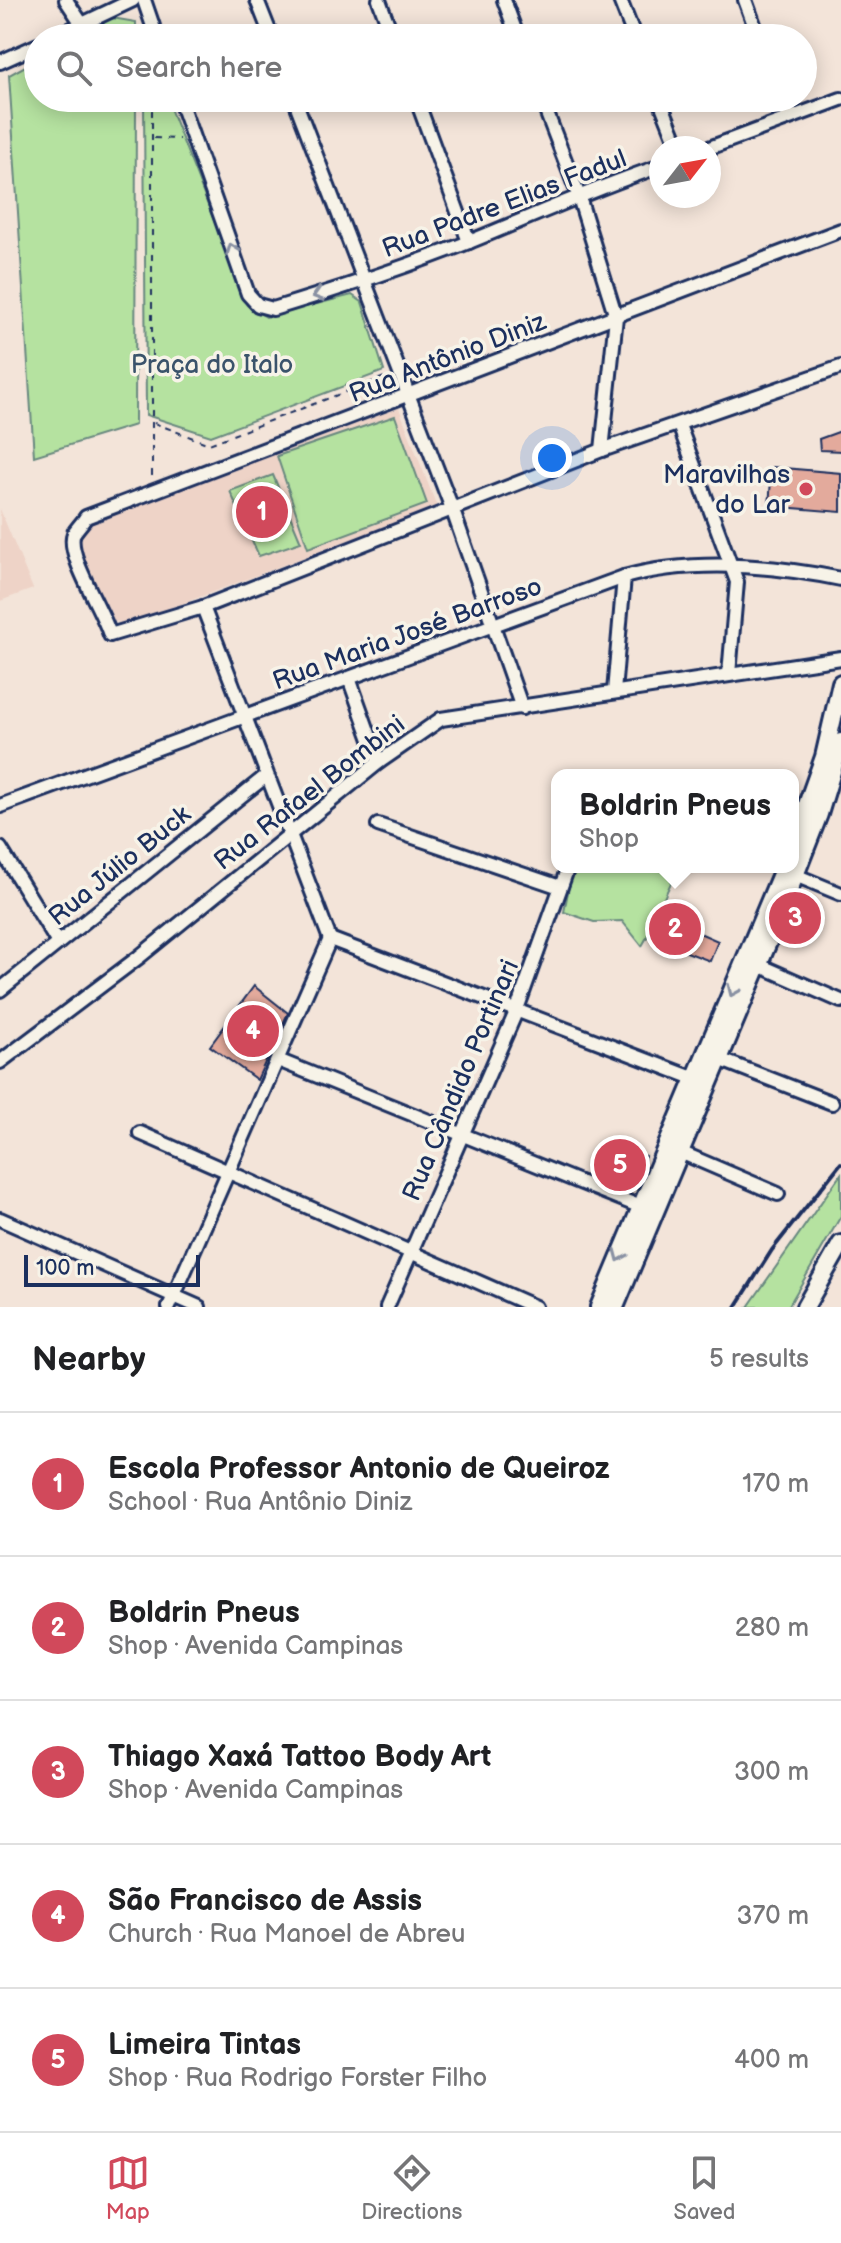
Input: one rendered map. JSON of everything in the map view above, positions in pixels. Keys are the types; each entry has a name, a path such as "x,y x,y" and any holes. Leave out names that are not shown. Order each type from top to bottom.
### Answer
{"main road":[{"path":"799,827 824,757 841,683"},
{"path":"799,848 841,742"},
{"path":"615,1307 680,1152 702,1081 719,1059 759,965 789,873"},
{"path":"599,1307 641,1207 702,1081 789,873"},
{"path":"805,1307 841,1244"}],"street":[{"path":"66,0 82,24 133,0"},
{"path":"144,0 152,24"},
{"path":"257,0 266,24"},
{"path":"379,0 388,24"},
{"path":"504,0 513,24"},
{"path":"620,0 629,24"},
{"path":"745,0 754,24"},
{"path":"0,62 24,51"},
{"path":"817,107 841,99"},
{"path":"184,112 194,140"},
{"path":"299,112 453,511 522,708"},
{"path":"421,112 469,242"},
{"path":"546,112 578,194 616,317 602,450"},
{"path":"665,112 674,136"},
{"path":"787,112 789,117"},
{"path":"721,143 803,112"},
{"name":"Rua Padre Elias Fadul","path":"194,140 248,294 258,305 273,309 363,281 469,242 578,194 649,170"},
{"name":"Rua Antônio Diniz","path":"203,607 110,635 106,618 72,551 74,534 86,517 841,230"},
{"path":"171,1302 330,939 203,607 602,450 841,367"},
{"path":"679,425 737,582 729,674"},
{"name":"Rua Maria José Barroso","path":"0,806 624,577 660,567 795,570 841,579"},
{"path":"614,692 624,577"},
{"name":"Rua Rafael Bombini","path":"0,1062 139,957 379,762 441,719 841,658"},
{"path":"349,678 379,762"},
{"name":"Rua Júlio Buck","path":"0,990 266,776"},
{"path":"378,825 560,887"},
{"path":"0,848 58,943"},
{"name":"Rua Cândido Portinari","path":"387,1307 516,1012 566,873"},
{"path":"794,873 841,894"},
{"path":"330,939 702,1081"},
{"path":"759,965 841,1001"},
{"path":"719,1059 832,1103"},
{"path":"278,1060 641,1207"},
{"path":"140,1133 535,1307"},
{"path":"680,1152 778,1194"},
{"path":"0,1219 171,1302 199,1307"}],"path":[{"path":"152,112 152,492"},
{"path":"152,138 194,140"},
{"path":"153,422 209,444 399,372"}],"shaded area":[{"path":"399,408 437,507 126,625 109,620 73,546 86,517"},
{"path":"0,509 33,589 0,601"}],"green space":[{"path":"112,18 136,22 136,24 101,24"},
{"path":"24,67 24,112 136,112 135,425 34,456 9,75"},
{"name":"Praça do Italo","path":"144,112 171,112 247,305 266,317 352,295 362,302 384,371 211,436 146,415"},
{"path":"395,416 427,504 308,548 277,456"},
{"path":"273,475 301,542 259,556 230,491"},
{"path":"572,873 677,873 642,946 622,921 594,922 564,912"},
{"path":"841,1174 841,1216 788,1307 748,1307"}],"building":[{"path":"841,431 841,451 820,450 819,439"},
{"name":"Maravilhas do Lar","path":"772,467 841,473 841,512 769,506"},
{"path":"665,918 718,941 710,961 655,940"},
{"path":"254,986 288,1013 257,1080 210,1046"},
{"path":"609,1141 645,1156 638,1176 631,1183 595,1173"}],"railway":[{"path":"736,1307 772,1250 841,1163"}],"place":[{"name":"Maravilhas do Lar","path":"806,489"},
{"name":"Escola Professor Antonio de Queiroz","path":"262,512"},
{"name":"Thiago Xaxá Tattoo Body Art","path":"795,918"},
{"name":"Boldrin Pneus","path":"675,929"},
{"name":"São Francisco de Assis","path":"253,1031"},
{"name":"Limeira Tintas","path":"620,1165"}]}
